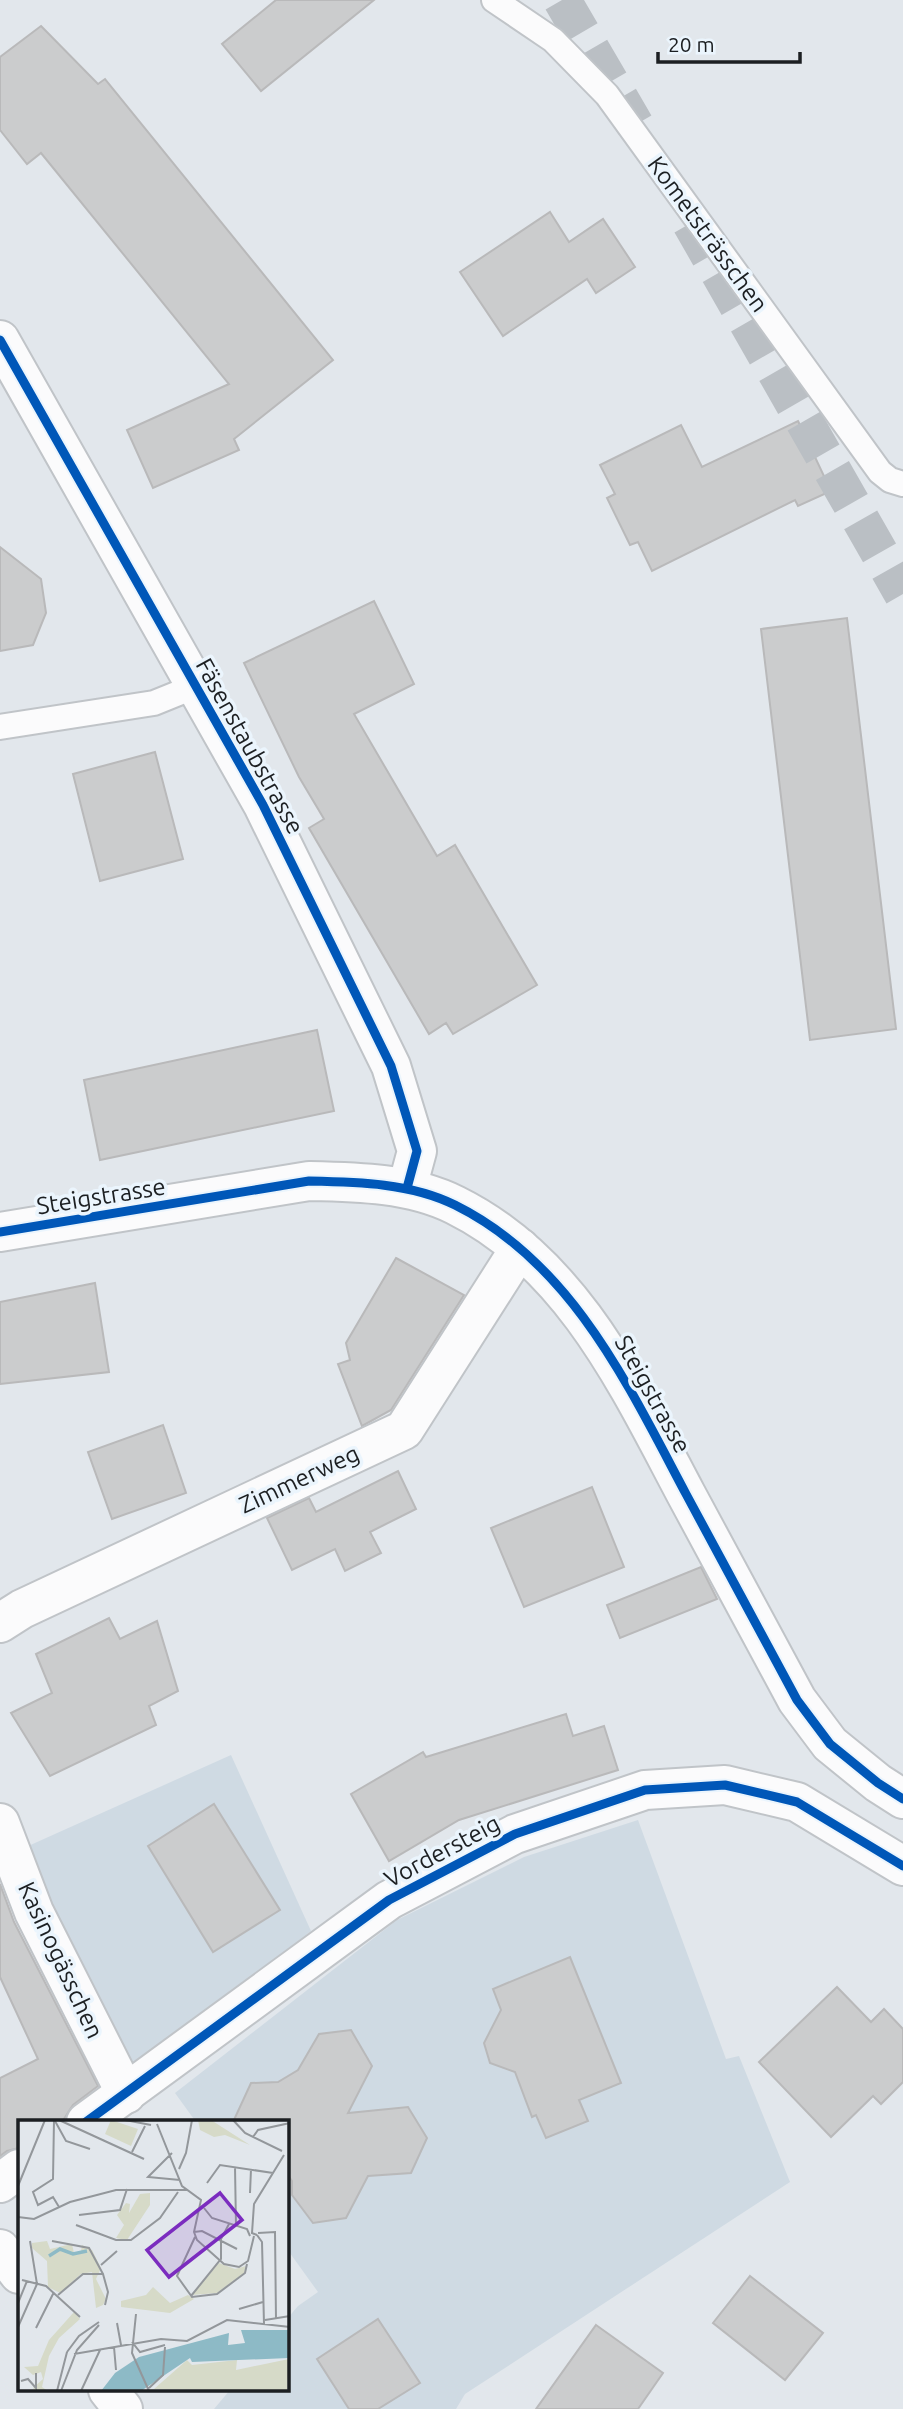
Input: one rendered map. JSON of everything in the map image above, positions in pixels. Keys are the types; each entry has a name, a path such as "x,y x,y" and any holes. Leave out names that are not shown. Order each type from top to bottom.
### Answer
{"street":[{"name":"Fäsenstaubstrasse","path":"0,340 263,805 391,1066 417,1151 407,1188"},
{"name":"Steigstrasse","path":"0,1232 309,1181 358,1182 407,1188 453,1204 486,1223 520,1248 559,1286 597,1334 628,1385 797,1700 831,1744 878,1783 903,1799"},
{"name":"Zimmerweg","path":"0,1623 23,1609 404,1430 520,1248"},
{"name":"Vordersteig","path":"89,2120 389,1899 515,1834 645,1790 724,1785 797,1802 903,1866"},
{"name":"Kasinogässchen","path":"0,1824 34,1912 126,2094"},
{"path":"0,2183 18,2170"},
{"path":"0,2249 18,2273"},
{"path":"110,2392 123,2409"}],"lane":[{"name":"Kometsträsschen","path":"494,0 554,40 607,95 880,472 890,480 903,484"},
{"path":"0,727 154,703 196,686"}],"shaded area":[{"path":"231,1755 311,1931 129,2075 46,1905 26,1847"},
{"path":"638,1820 726,2059 739,2056 790,2182 465,2394 456,2409 214,2409 228,2392 289,2392 289,2317 298,2306 318,2292 289,2252 289,2120 195,2120 175,2093 397,1920 524,1857"}],"building":[{"path":"276,0 374,0 261,91 222,44"},
{"path":"41,26 98,84 105,79 333,360 234,439 239,450 153,488 127,430 229,384 41,153 27,164 0,130 0,57"},
{"path":"550,212 569,242 603,219 635,267 596,293 587,279 503,336 460,272"},
{"path":"798,421 831,491 798,506 795,500 652,571 638,542 630,545 607,498 615,494 600,465 681,425 702,467"},
{"path":"0,547 41,579 46,613 33,645 0,651"},
{"path":"374,601 414,684 354,714 437,856 455,845 537,985 453,1034 446,1023 429,1034 309,828 324,819 299,777 244,663"},
{"path":"847,618 896,1029 810,1040 761,629"},
{"path":"155,752 183,859 100,881 73,774"},
{"path":"317,1030 334,1111 100,1160 84,1080"},
{"path":"396,1258 464,1295 391,1410 362,1426 338,1364 350,1360 346,1343"},
{"path":"95,1283 109,1372 0,1384 0,1302"},
{"path":"163,1425 186,1493 112,1519 88,1452"},
{"path":"398,1471 416,1509 370,1532 381,1553 345,1571 335,1549 292,1570 267,1518 309,1498 316,1512"},
{"path":"592,1487 624,1567 524,1607 491,1528"},
{"path":"701,1567 717,1599 620,1638 607,1605"},
{"path":"109,1618 120,1639 157,1621 178,1691 149,1706 156,1725 50,1776 11,1713 52,1693 36,1654"},
{"path":"566,1714 573,1736 604,1726 618,1770 459,1820 389,1861 351,1794 423,1752 426,1757"},
{"path":"214,1804 280,1910 213,1952 148,1846"},
{"path":"0,1884 14,1922 98,2086 73,2105 63,2120 18,2120 18,2148 0,2156 0,2078 38,2059 0,1977"},
{"path":"570,1957 621,2083 579,2100 588,2121 546,2138 536,2115 532,2117 515,2072 490,2063 484,2043 501,2010 493,1989"},
{"path":"837,1987 871,2022 884,2009 903,2029 903,2082 881,2104 873,2096 831,2137 759,2062"},
{"path":"351,2030 372,2066 348,2113 408,2107 427,2138 411,2173 368,2176 346,2218 313,2223 292,2195 292,2181 289,2177 289,2120 234,2120 251,2083 278,2082 298,2070 319,2034"},
{"path":"750,2276 823,2333 785,2380 713,2323"},
{"path":"378,2319 420,2383 378,2409 349,2409 317,2359"},
{"path":"596,2325 663,2373 638,2409 536,2409"}],"tunnel":[{"path":"562,0 635,125"},
{"path":"691,223 903,594"}],"cycle path":[{"path":"0,340 263,805 391,1066 417,1151 407,1188"},
{"path":"0,1232 309,1181 365,1183 421,1192 455,1205 496,1230 532,1259 564,1293 593,1330 642,1411 797,1700 830,1744 878,1783 903,1799"},
{"path":"89,2120 389,1900 515,1834 645,1790 725,1785 797,1802 903,1866"}]}
